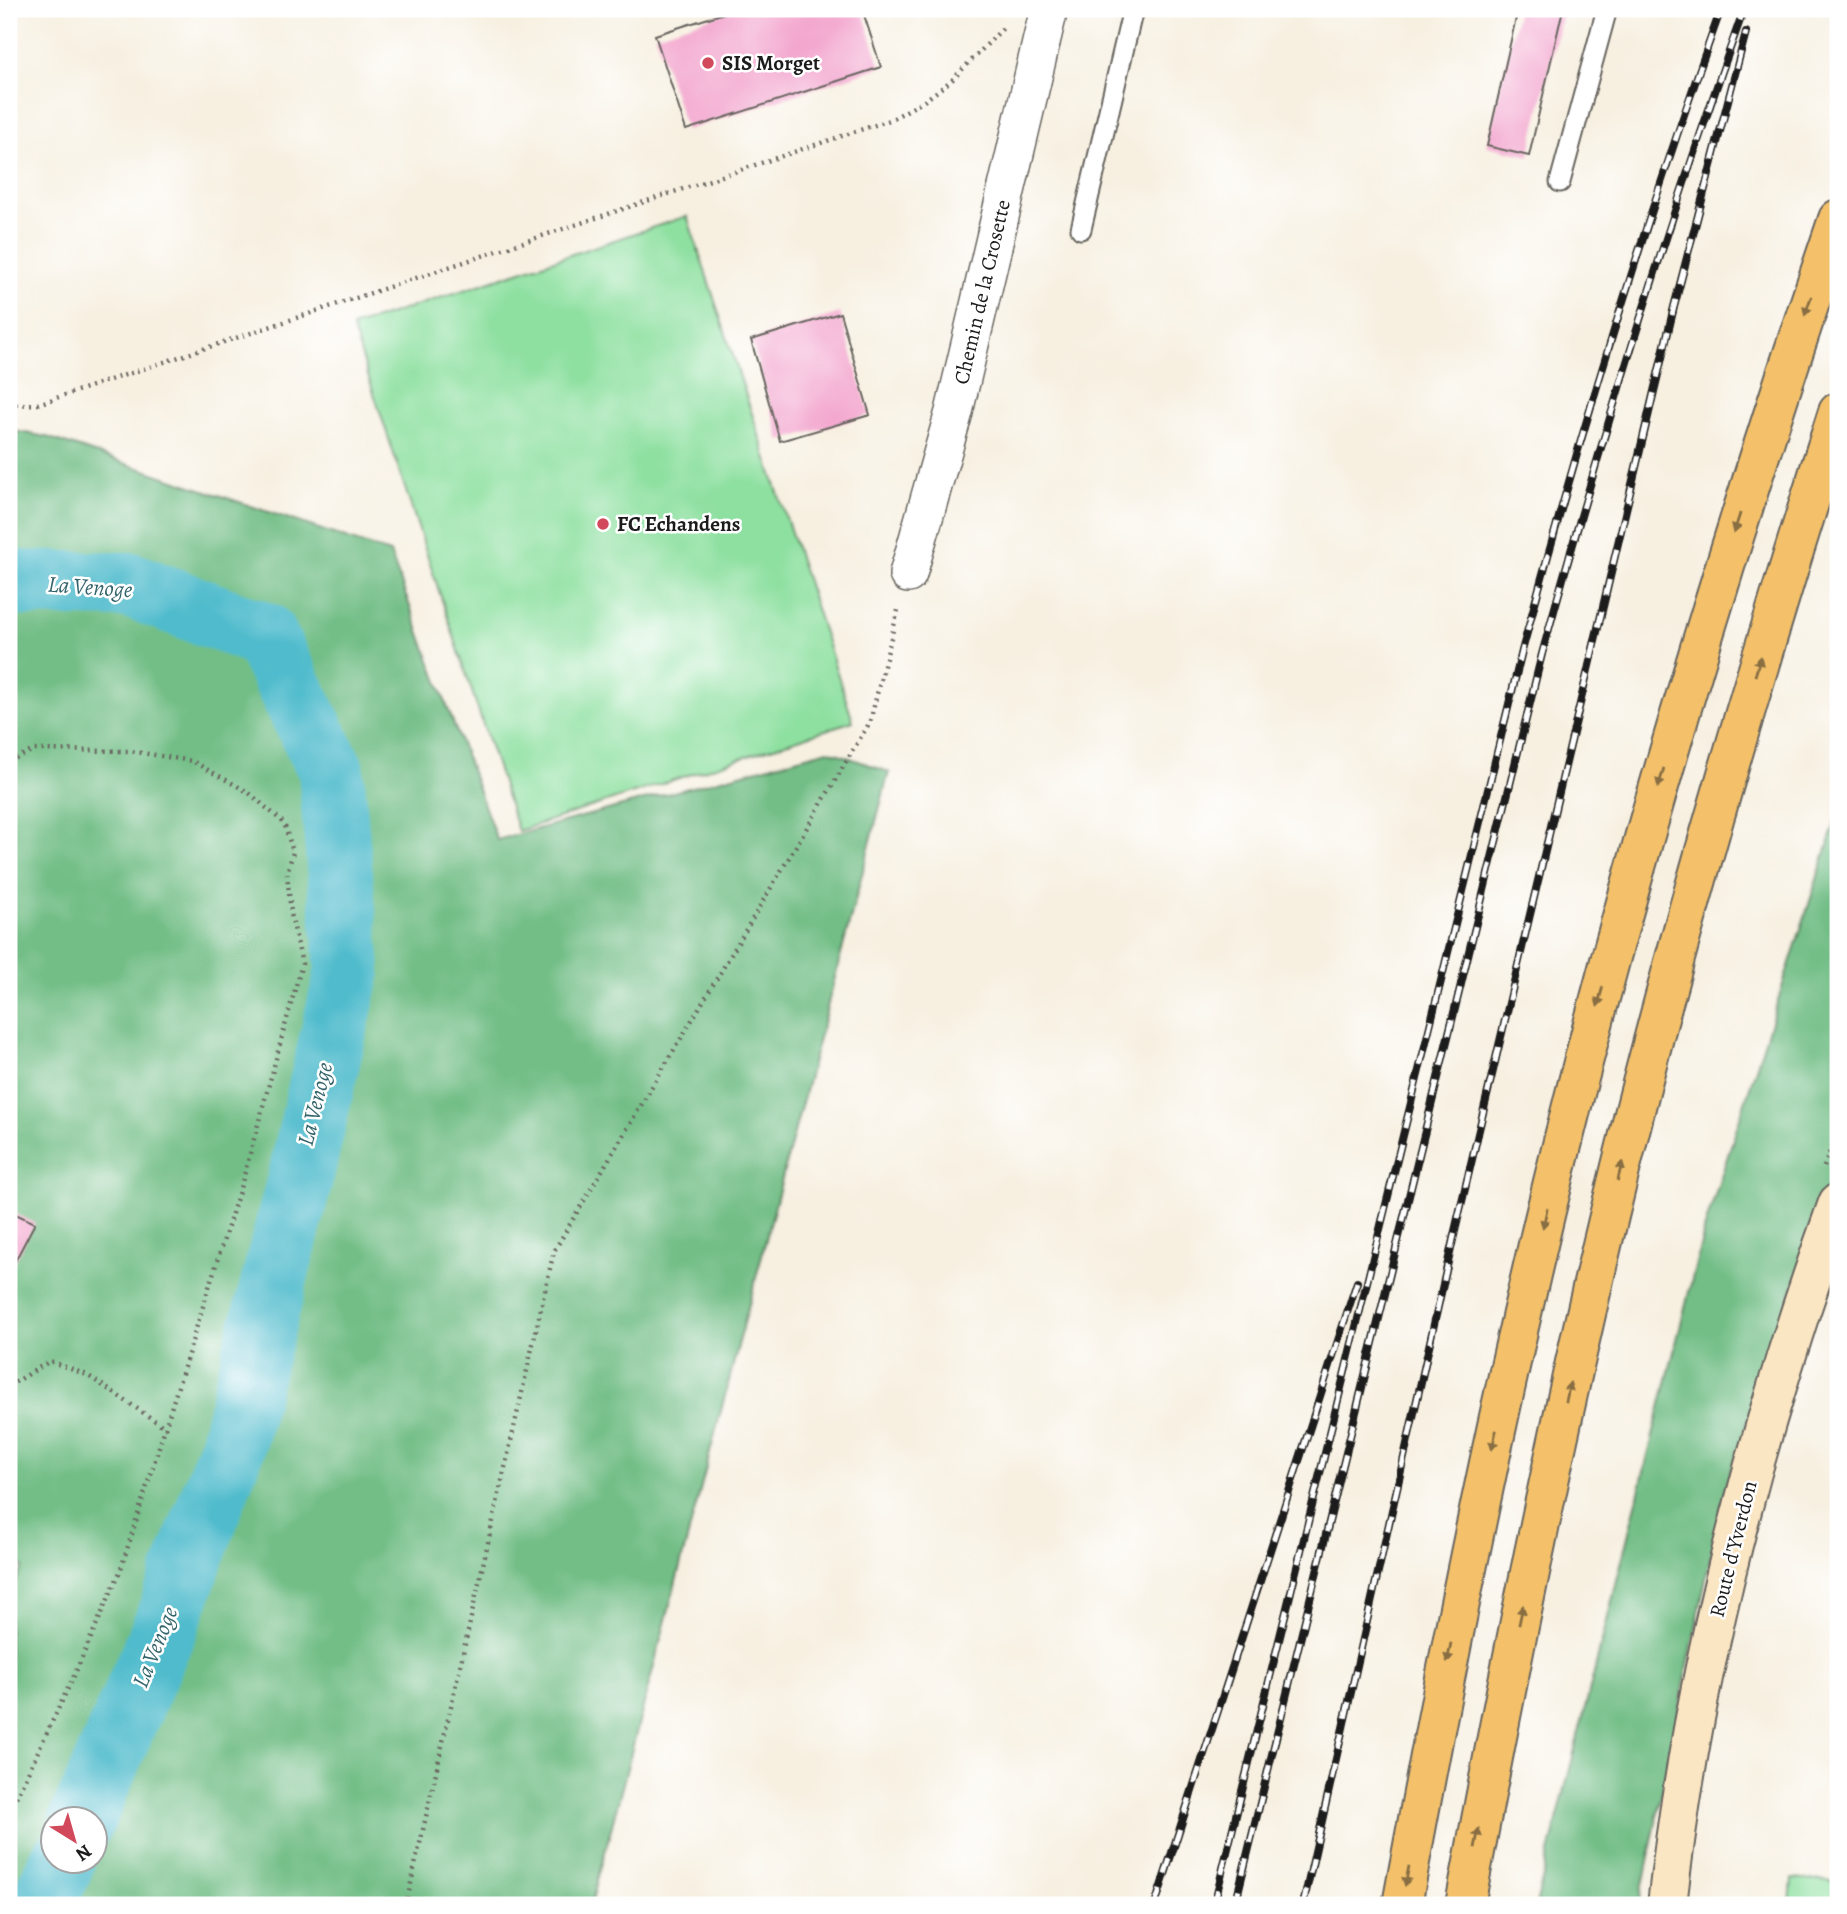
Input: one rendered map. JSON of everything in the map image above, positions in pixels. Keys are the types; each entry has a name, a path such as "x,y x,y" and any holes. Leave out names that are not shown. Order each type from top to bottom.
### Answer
{"highway":[{"path":"1402,1905 1467,1562 1590,1033 1679,712 1785,374 1838,219"},
{"path":"1465,1905 1536,1540 1609,1214 1653,1040 1734,745 1838,412"}],"main road":[{"name":"Route d'Yverdon","path":"1667,1905 1695,1723 1737,1530 1783,1365 1838,1203"}],"street":[{"name":"Chemin de la Crosette","path":"908,573 954,412 1049,9"}],"lane":[{"path":"1080,229 1133,9"},
{"path":"1560,183 1607,9"}],"path":[{"path":"10,406 38,404 890,120 952,80 1013,18"},
{"path":"406,1905 554,1251 870,722 908,573"},
{"path":"9,761 34,750 130,751 192,761 248,792 284,823 293,852 287,873 291,914 302,964 245,1172 120,1572 9,1812"},
{"path":"9,1386 50,1361 87,1375 166,1428"}],"green space":[{"name":"FC Echandens","path":"687,216 853,721 518,831 352,327"},
{"path":"9,430 47,437 390,553 497,840 828,750 889,772 591,1905 9,1905 9,1594 23,1567 9,1555"},
{"path":"1838,814 1838,1155 1724,1491 1639,1905 1536,1905 1706,1223"},
{"path":"1792,1878 1838,1882 1838,1905 1790,1905"}],"building":[{"path":"737,9 862,9 881,67 686,130 655,35"},
{"path":"1518,9 1563,9 1529,156 1487,146"},
{"path":"840,313 870,415 780,441 751,340"},
{"path":"9,1211 35,1223 13,1265 9,1262"}],"waterway":[{"name":"La Venoge","path":"9,583 130,585 264,635 331,770 348,970 301,1175 232,1446 165,1627 88,1806"},
{"name":"La Venoge","path":"42,1905 55,1876"}],"railway":[{"path":"1214,1905 1522,651 1615,328 1721,9"},
{"path":"1235,1905 1542,654 1637,329 1744,9"},
{"path":"1303,1905 1455,1231 1674,307 1746,32"},
{"path":"1155,1905 1357,1282"}],"place":[{"name":"SIS Morget","path":"708,63"},
{"name":"FC Echandens","path":"603,524"}]}
